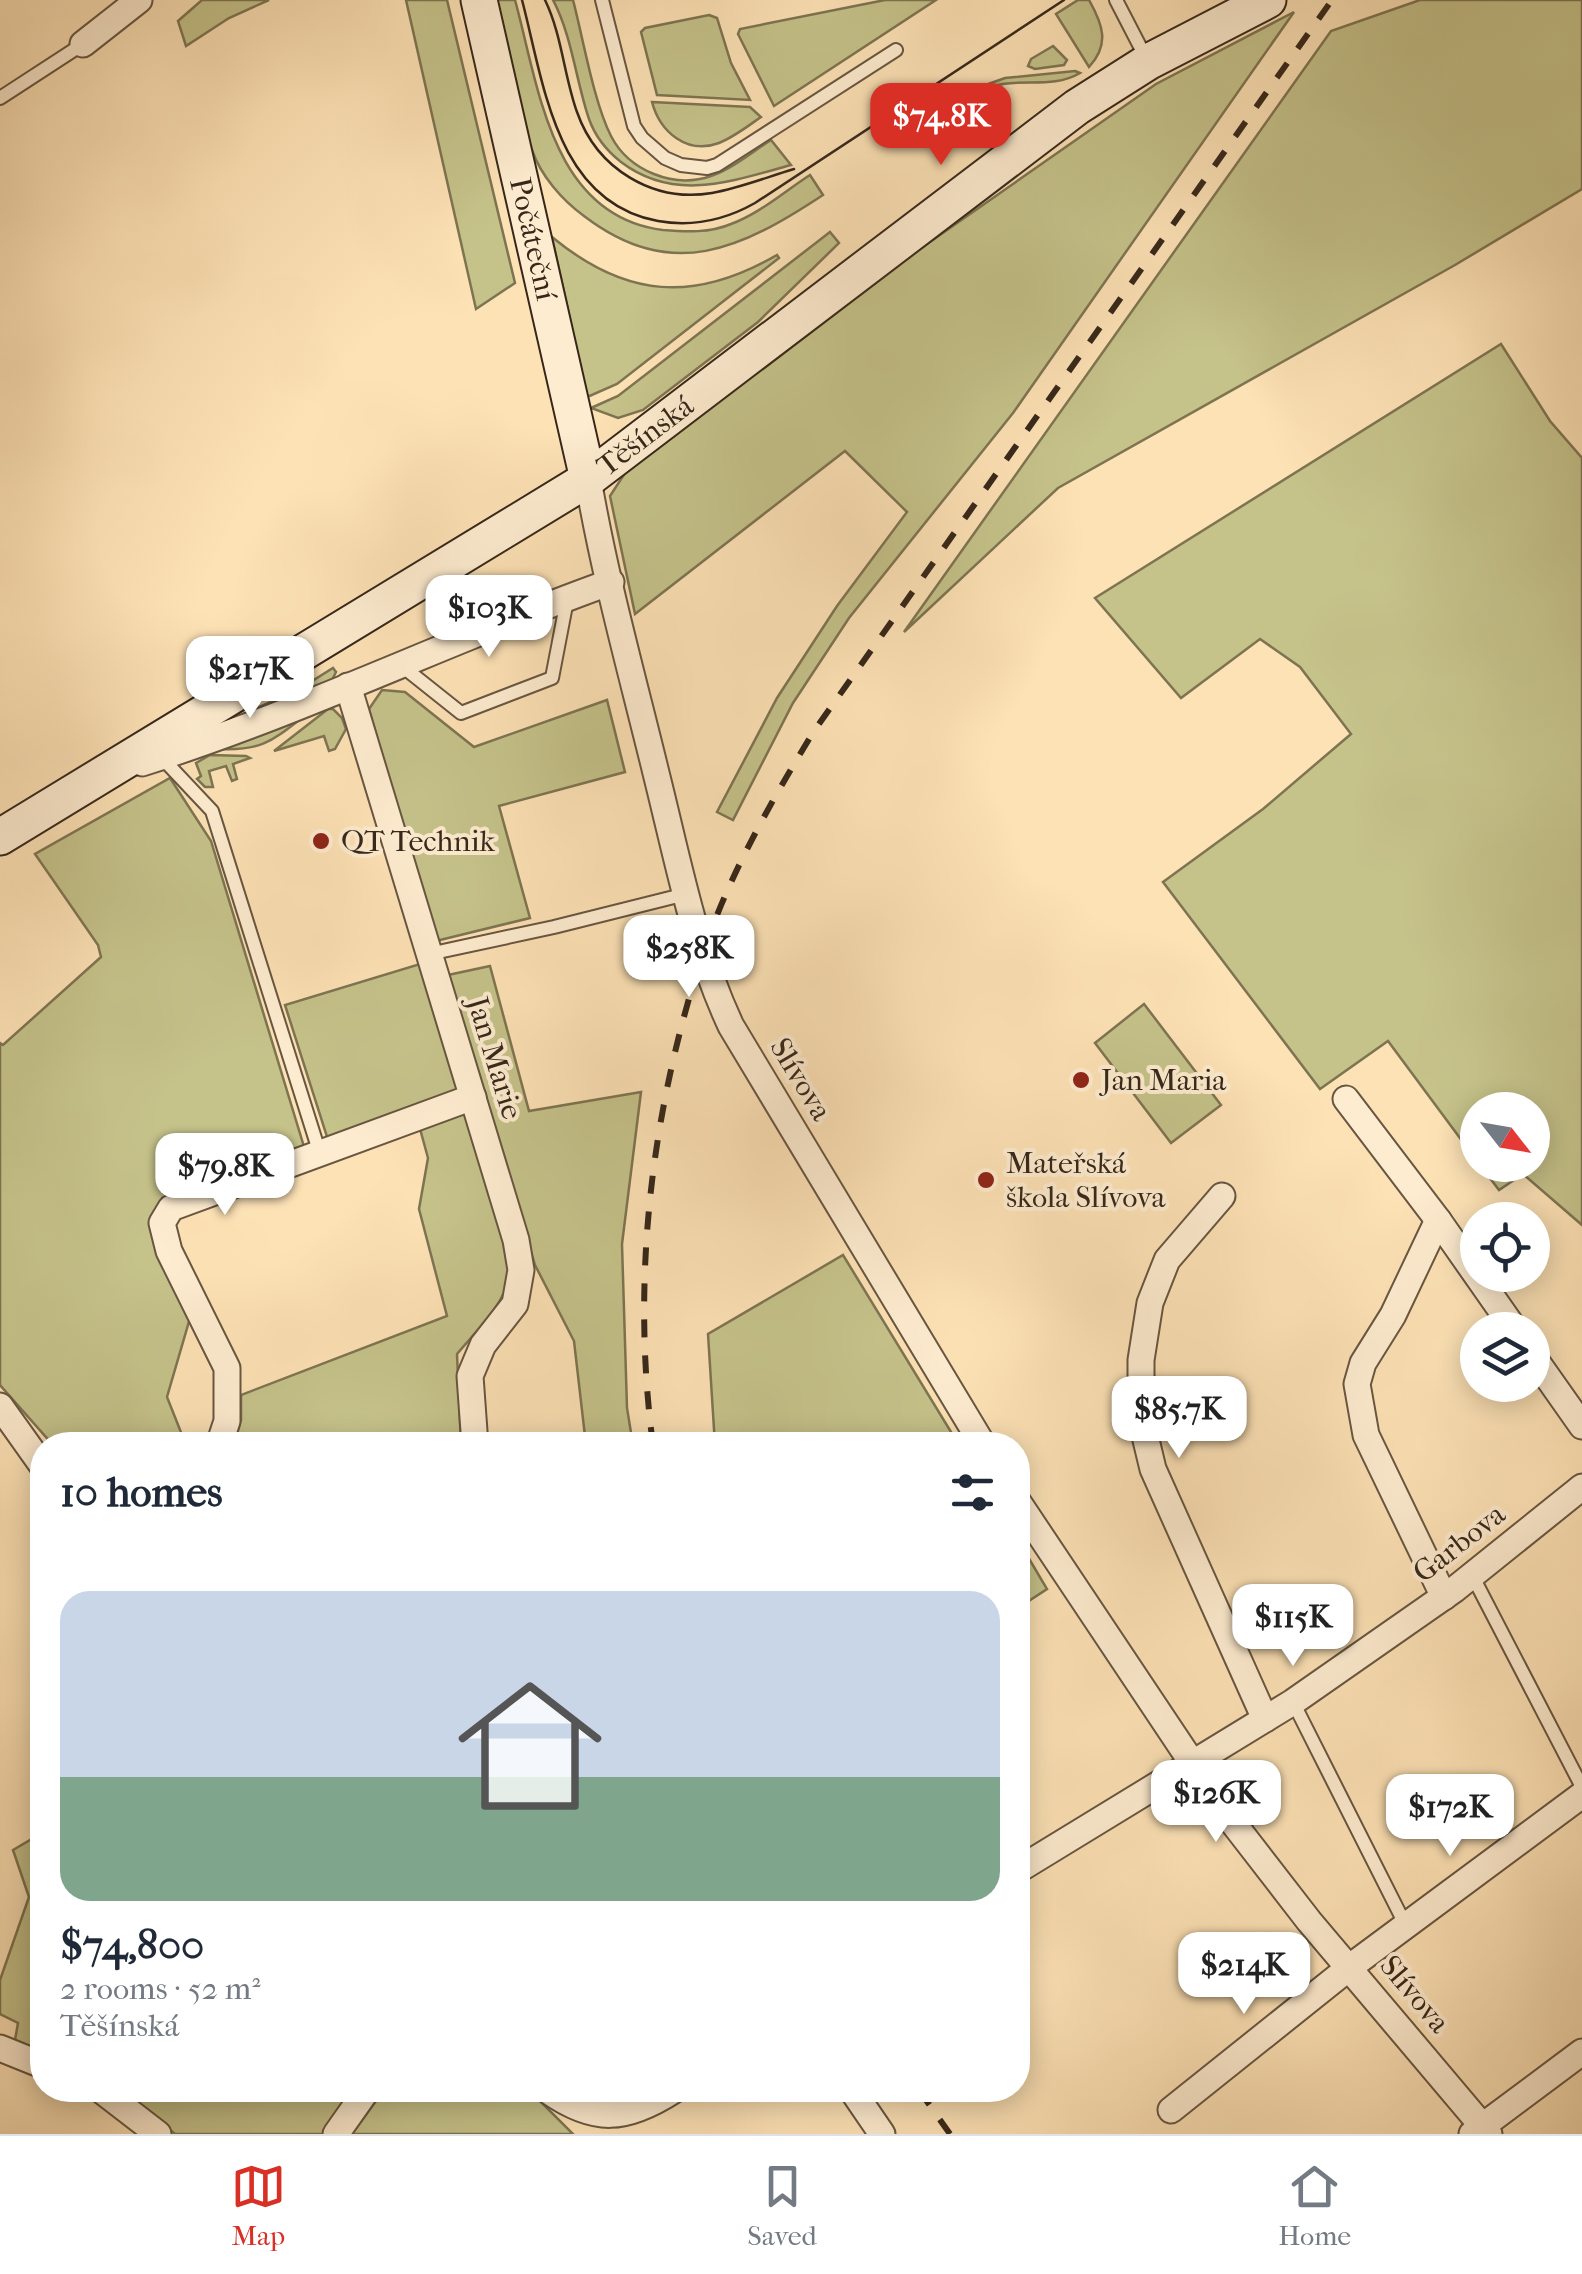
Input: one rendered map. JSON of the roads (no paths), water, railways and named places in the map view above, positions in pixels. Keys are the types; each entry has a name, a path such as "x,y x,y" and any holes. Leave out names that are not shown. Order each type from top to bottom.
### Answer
{"main road":[{"name":"Počáteční","path":"479,0 588,478"},
{"name":"Těšínská","path":"0,837 99,777 157,751 588,478 1076,107 1148,62 1268,0"}],"street":[{"path":"84,44 139,0"},
{"name":"Slívova","path":"588,478 686,894 709,975 730,1026 975,1432"},
{"path":"157,751 402,666 611,582"},
{"name":"Jan Marie","path":"348,686 516,1240 520,1270 515,1304 482,1345 470,1376 474,1432"},
{"path":"223,1432 227,1368 168,1251 162,1223 171,1208 473,1098"},
{"path":"1346,1099 1502,1312"},
{"path":"1222,1196 1168,1260 1150,1303 1141,1360 1141,1418 1153,1469 1265,1719"},
{"path":"1438,1220 1393,1315 1363,1363 1357,1384 1366,1435 1444,1597"},
{"path":"1550,1381 1582,1426"},
{"path":"0,1406 30,1448"},
{"name":"Garbova","path":"1030,1862 1294,1702 1444,1597 1582,1487"},
{"name":"Slívova","path":"1030,1520 1190,1762 1284,1890 1481,2131"},
{"path":"1170,2110 1582,1791"},
{"path":"0,2048 30,2060"},
{"path":"1481,2131 1582,2052"},
{"path":"117,2102 158,2134"},
{"path":"336,2134 359,2102"},
{"path":"564,2102 572,2108 622,2115 655,2102"},
{"path":"860,2102 882,2134"}],"lane":[{"path":"602,0 634,126 665,158 695,168 717,165 896,50"},
{"path":"1116,0 1148,62"},
{"path":"0,98 84,44"},
{"path":"402,666 461,714 552,678 567,597"},
{"path":"157,751 212,810 320,1154"},
{"path":"429,954 686,894"},
{"path":"1472,1575 1582,1791"},
{"path":"1294,1702 1406,1926"}],"tram line":[{"path":"522,0 548,101 576,165 596,190 623,209 658,221 683,223 720,218 755,203 1064,0"},
{"path":"545,0 586,132 598,150 630,178 669,193 690,195 722,191 794,169"}],"railway":[{"path":"652,1432 644,1321 645,1260 658,1136 684,1015 712,927 737,869 814,731 1332,0"},
{"path":"927,2102 950,2134"}],"place":[{"name":"QT Technik","path":"321,841"},
{"name":"Jan Maria","path":"1081,1080"},
{"name":"Mateřská škola Slívova","path":"986,1180"}]}
